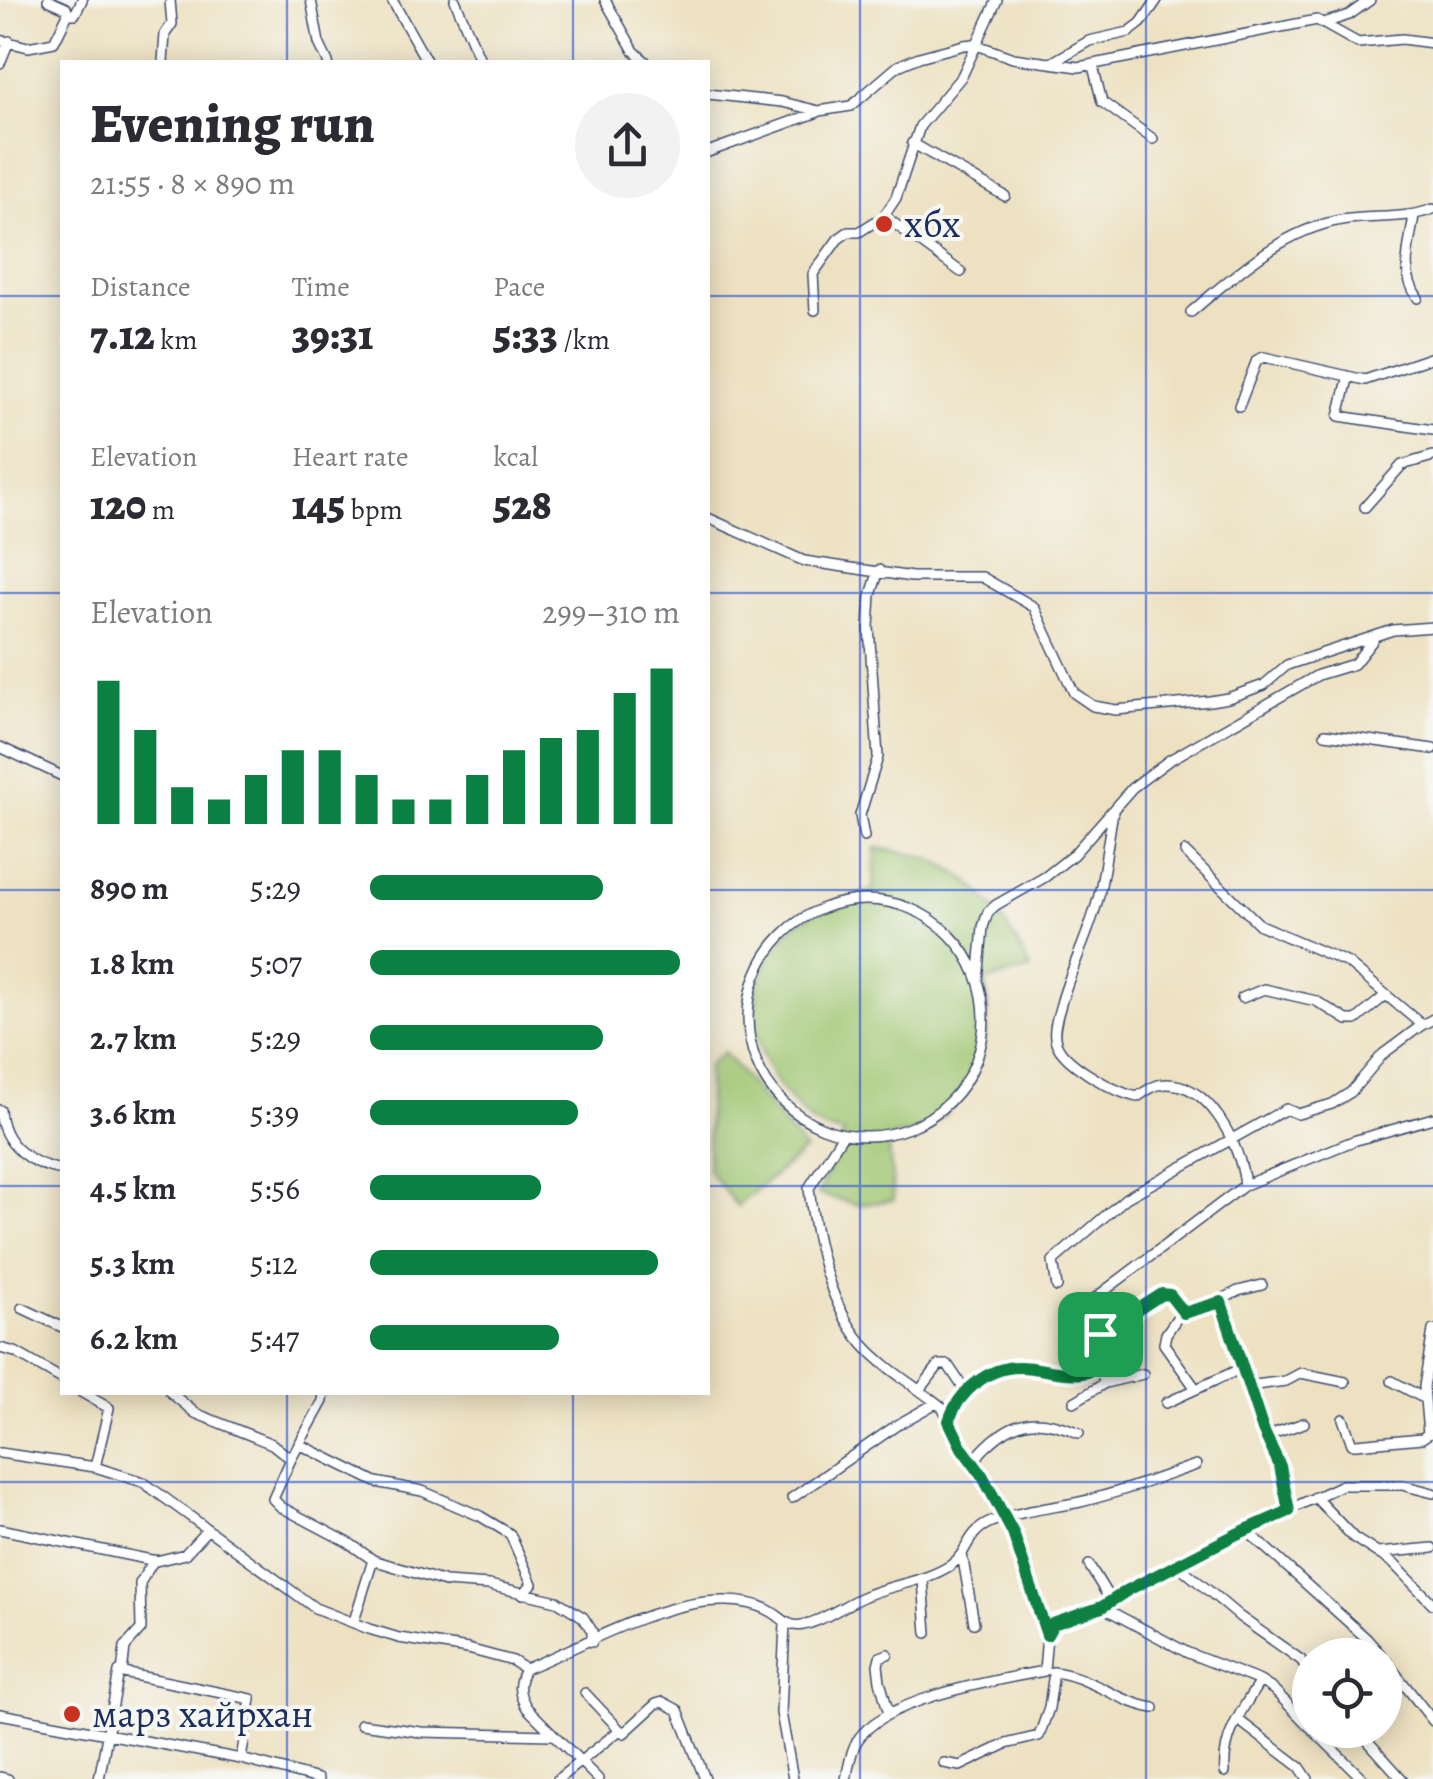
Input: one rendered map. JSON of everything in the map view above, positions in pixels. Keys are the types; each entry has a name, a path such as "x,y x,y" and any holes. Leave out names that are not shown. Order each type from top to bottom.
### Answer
{"street":[{"path":"0,63 4,41 28,48 54,42 68,14 66,8 48,0"},
{"path":"68,14 75,14 82,0"},
{"path":"163,60 165,34 172,24 170,0"},
{"path":"311,0 319,43 327,60"},
{"path":"392,0 426,60"},
{"path":"454,0 480,60"},
{"path":"606,0 634,51 644,60"},
{"path":"801,284 838,239 848,232 859,232 884,216 903,182 912,143 932,109 962,76 996,0"},
{"path":"1051,63 1089,40 1129,32 1158,0"},
{"path":"1324,24 1349,15 1370,0"},
{"path":"710,151 819,111 851,106 898,66 919,56 974,44 1012,58 1093,66 1317,20 1358,43 1402,38 1433,43"},
{"path":"1093,66 1102,102 1153,138"},
{"path":"710,94 782,102 819,111"},
{"path":"912,143 1005,196"},
{"path":"1191,312 1257,256 1305,232 1336,221 1414,215 1433,209"},
{"path":"1414,215 1406,267 1409,285 1418,298"},
{"path":"884,216 961,272"},
{"path":"813,274 815,310"},
{"path":"1239,406 1257,360 1264,357 1365,380 1433,357"},
{"path":"1348,379 1339,416 1433,430"},
{"path":"1365,506 1402,464 1433,456"},
{"path":"710,519 804,561 915,578 982,577 1034,607 1074,693 1104,709 1228,698 1273,680 1287,665 1299,660 1409,627 1433,627"},
{"path":"864,836 860,815 878,757 869,627 871,596 879,570"},
{"path":"978,982 988,912 1059,866 1132,788 1168,761 1318,675 1354,664 1375,638"},
{"path":"1325,734 1433,749"},
{"path":"0,747 60,771"},
{"path":"1113,812 1099,896 1068,978 1056,1042 1066,1056 1123,1094 1137,1097 1156,1085 1180,1086 1199,1096 1231,1137 1245,1185"},
{"path":"1185,852 1260,924 1348,963 1422,1025"},
{"path":"866,901 917,911 955,940 972,964 984,1018 976,1060 948,1104 916,1124 894,1132 842,1136 800,1116 768,1084 749,1034 751,996 763,964 783,934 818,910 866,901"},
{"path":"1242,998 1264,988 1316,1002 1347,1020 1356,1020 1386,995"},
{"path":"1057,1287 1053,1261 1126,1198 1286,1109 1298,1114 1332,1104 1352,1092 1384,1054 1433,1019"},
{"path":"0,1110 1,1124 17,1149 31,1160 60,1169"},
{"path":"949,1421 953,1408 976,1381 1016,1366 1084,1373 1098,1366 1106,1355 1092,1304 1096,1298 1245,1185 1352,1141 1433,1118"},
{"path":"842,1136 810,1188 816,1228 835,1296 847,1323 864,1346 936,1402 949,1421 1006,1519 1047,1635 1049,1708 1039,1736 1006,1744 960,1766 944,1763"},
{"path":"1196,1389 1164,1344 1166,1334 1181,1312 1262,1284"},
{"path":"1100,1334 1162,1294 1170,1295 1181,1312"},
{"path":"1219,1301 1280,1466 1289,1511"},
{"path":"22,1308 60,1326"},
{"path":"1343,1419 1352,1444 1422,1438 1431,1433 1424,1399 1433,1330"},
{"path":"0,1348 15,1352 60,1378"},
{"path":"920,1390 938,1365 948,1364 966,1392"},
{"path":"1098,1366 1104,1383"},
{"path":"1166,1403 1242,1368"},
{"path":"1248,1386 1286,1381 1301,1373 1345,1382"},
{"path":"1074,1402 1104,1383 1143,1374"},
{"path":"1392,1381 1424,1399"},
{"path":"86,1395 109,1408 95,1467"},
{"path":"174,1395 195,1413 272,1444 290,1459"},
{"path":"324,1395 273,1499 373,1560 445,1582 489,1585 557,1601 583,1618 592,1631 592,1642"},
{"path":"792,1498 936,1402"},
{"path":"975,1465 976,1457 997,1436 1022,1422 1042,1421 1079,1433"},
{"path":"1266,1436 1304,1423"},
{"path":"299,1444 376,1482 422,1491 480,1516 510,1534 532,1584 523,1594"},
{"path":"0,1453 95,1467 144,1482 315,1608 400,1638 513,1661 525,1670"},
{"path":"598,1779 552,1735 520,1697 525,1670 668,1609 696,1602 750,1604 771,1611 785,1624 808,1624 868,1594 923,1579 953,1564 962,1554 968,1537 992,1522 1119,1491 1196,1465"},
{"path":"1047,1635 1053,1624 1106,1604 1342,1485 1402,1485 1433,1493"},
{"path":"1315,1497 1354,1538 1393,1563 1433,1604"},
{"path":"0,1528 154,1560 185,1554 207,1530"},
{"path":"1247,1531 1362,1638"},
{"path":"1376,1553 1433,1548"},
{"path":"962,1554 974,1622"},
{"path":"99,1779 126,1647 141,1629 140,1583 154,1560"},
{"path":"354,1621 373,1560"},
{"path":"1089,1565 1106,1604 1188,1653 1260,1681 1292,1708"},
{"path":"1178,1565 1292,1654"},
{"path":"923,1579 927,1633"},
{"path":"785,1624 781,1713 793,1779"},
{"path":"888,1654 880,1658 878,1665 890,1714"},
{"path":"846,1779 858,1739 890,1714 975,1684 1049,1671 1072,1673 1128,1701 1154,1708"},
{"path":"122,1673 251,1699 241,1759"},
{"path":"1226,1772 1224,1754 1237,1719 1260,1681"},
{"path":"1402,1682 1433,1721"},
{"path":"586,1694 624,1734 656,1704 674,1706 705,1779"},
{"path":"0,1714 241,1759 318,1779"},
{"path":"1237,1719 1300,1767 1308,1779"},
{"path":"360,1724 421,1732 552,1735"},
{"path":"558,1779 620,1730"},
{"path":"1332,1748 1363,1779"},
{"path":"1374,1748 1402,1779"},
{"path":"0,1778 8,1779"}],"green space":[{"path":"876,848 923,857 960,876 989,902 1031,969 986,981 987,1024 967,1087 938,1119 919,1130 888,1138 894,1200 858,1205 818,1194 844,1134 811,1121 774,1078 763,1057 755,1013 763,969 774,948 799,922 819,910 873,890"},
{"path":"724,1052 805,1150 737,1206 710,1172 710,1063"}],"place":[{"name":"хбх","path":"884,224"},
{"name":"марз хайрхан","path":"72,1714"}],"route":[{"path":"1162,1294 1170,1295 1184,1313 1221,1302 1263,1430 1280,1466 1289,1511 1237,1534 1094,1611 1060,1620 1050,1626 1047,1635 1013,1533 949,1421 953,1408 976,1381 997,1372 1016,1366 1084,1373 1098,1366 1106,1355 1100,1334 1162,1294"}]}
